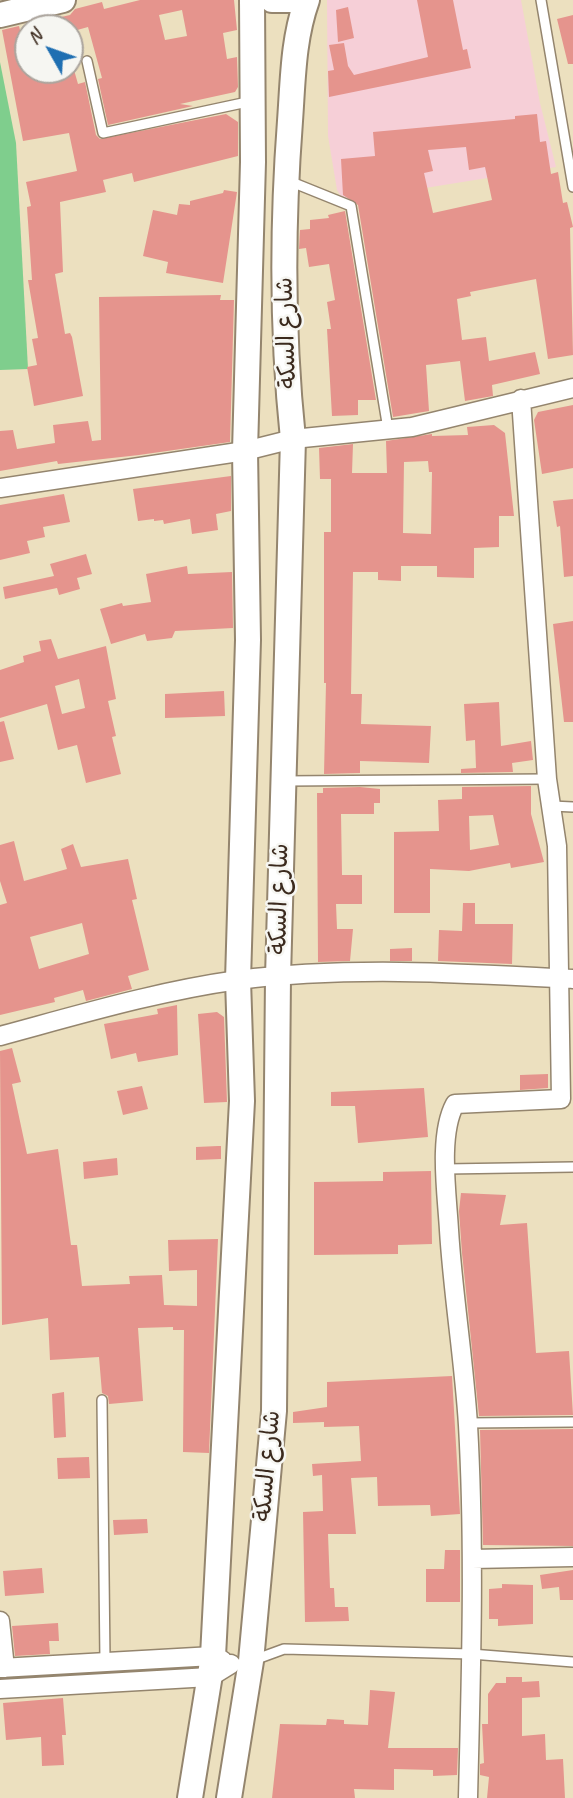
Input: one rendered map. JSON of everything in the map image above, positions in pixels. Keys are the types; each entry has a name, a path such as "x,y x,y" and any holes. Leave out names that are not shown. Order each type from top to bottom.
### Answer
{"main road":[{"path":"0,15 63,0"},
{"name":"شارع السكة","path":"229,1798 226,1665 242,1101 238,980 248,639 245,452 253,100 252,0"},
{"path":"272,0 292,0"},
{"name":"شارع السكة","path":"190,1798 226,1665 274,1411 278,977 293,439 284,360 285,180 296,30 307,0"}],"street":[{"path":"0,488 245,452 293,439 412,427 521,398 573,388"},
{"path":"468,1798 472,1559 468,1423 453,1297 446,1169 448,1117 455,1104 561,1099 567,979 557,846 548,779 521,398"},
{"path":"0,1036 150,997 238,980 364,973 567,979"},
{"path":"472,1559 573,1557"},
{"path":"0,1621 3,1668 105,1661 226,1665"},
{"path":"0,1689 226,1665"}],"lane":[{"path":"541,0 573,187"},
{"path":"87,61 103,133 253,100"},
{"path":"285,180 351,206 388,429"},
{"path":"284,781 548,779"},
{"path":"552,806 573,807"},
{"path":"446,1169 573,1167"},
{"path":"102,1400 105,1661"},
{"path":"468,1423 573,1422"},
{"path":"226,1665 284,1649 471,1654 573,1662"}],"shaded area":[{"path":"327,0 521,0 540,103 556,167 344,201 337,190 328,136"}],"green space":[{"path":"0,62 16,143 28,369 0,370"}],"building":[{"path":"140,0 234,0 237,30 223,33 227,59 237,57 238,87 235,92 180,104 193,106 108,125 98,79 102,78 88,27 84,28 84,14 71,14 75,9 102,2 104,9","holes":["182,10 187,36 165,40 159,15"]},
{"path":"417,0 453,0 463,50 467,49 471,68 329,97 328,71 334,70 329,45 344,43 348,66 354,75 428,57"},
{"path":"348,7 354,38 338,42 336,10"},
{"path":"573,15 573,64 568,64 557,19"},
{"path":"14,27 14,84 85,82 96,135 100,139 226,114 238,122 238,156 134,182 132,173 103,180 106,192 60,202 63,272 55,274 65,334 70,333 72,337 83,396 34,406 27,367 37,365 32,339 38,338 28,280 32,280 27,207 31,206 26,182 77,171 69,133 23,141 2,30"},
{"path":"537,114 540,142 546,141 551,174 558,172 563,203 567,202 573,227 570,228 573,355 548,359 536,279 470,292 471,296 457,299 462,340 486,337 489,361 535,352 540,374 492,385 493,396 465,401 460,361 426,365 429,411 393,417 358,205 343,195 341,159 375,156 373,132 515,119 515,116","holes":["466,147 469,170 485,167 492,200 433,213 424,173 433,171 428,150"]},
{"path":"224,190 237,192 223,283 166,273 168,262 143,256 153,210 177,215 179,204 190,205 190,201 223,193"},
{"path":"345,211 376,400 358,400 358,415 332,416 327,329 331,329 327,302 335,300 329,264 309,267 306,248 299,249 300,230 310,229 310,220 329,218 328,215"},
{"path":"221,295 220,300 234,300 230,442 58,464 57,461 0,471 0,431 13,430 17,449 55,443 53,425 88,421 92,441 101,440 99,297"},
{"path":"573,405 573,468 542,474 534,420 538,412"},
{"path":"494,425 505,433 514,516 499,516 499,547 474,548 474,578 437,577 437,566 401,566 401,581 378,580 378,572 353,572 351,694 362,694 361,724 431,726 429,763 360,761 360,773 324,774 324,532 331,532 331,479 320,479 319,448 353,444 352,473 387,473 386,441 432,434 468,435 467,427","holes":["428,461 429,472 432,472 431,534 403,533 404,462"]},
{"path":"231,476 231,511 216,514 218,530 192,534 190,519 164,524 163,520 138,521 133,489"},
{"path":"64,494 70,522 43,527 45,537 27,541 30,553 0,560 0,505"},
{"path":"573,499 573,576 564,577 560,526 557,527 553,501"},
{"path":"86,554 92,574 77,578 80,589 59,595 57,588 5,599 3,587 54,576 50,564"},
{"path":"187,566 188,574 232,572 233,628 175,631 172,638 147,641 145,634 111,644 100,609 122,603 123,606 151,602 146,574"},
{"path":"573,621 573,722 564,722 553,624"},
{"path":"51,639 58,659 106,646 116,699 108,701 116,736 112,737 121,774 86,783 77,745 58,750 47,704 0,718 0,670 24,662 23,656 41,651 39,641","holes":["79,679 85,708 62,714 55,686"]},
{"path":"224,691 225,716 165,718 165,694"},
{"path":"499,702 501,746 531,741 533,760 512,763 513,772 461,773 461,769 476,768 475,740 466,741 464,704"},
{"path":"4,721 14,759 0,762 0,722"},
{"path":"531,786 531,814 544,862 511,868 510,863 469,871 430,869 430,913 394,913 394,832 439,831 438,800 462,799 462,787","holes":["493,815 499,845 470,850 469,816"]},
{"path":"323,788 380,789 380,803 374,803 374,814 341,814 342,875 362,875 362,904 336,904 337,929 353,929 350,961 318,962 317,793 323,793"},
{"path":"14,841 24,881 67,869 61,849 73,844 81,867 128,859 137,899 132,900 149,970 128,976 132,989 86,1001 83,990 54,998 55,1002 0,1015 0,905 7,903 0,881 0,845","holes":["82,923 89,954 39,969 30,937"]},
{"path":"463,903 475,903 475,924 513,924 512,964 438,961 439,930 462,931"},
{"path":"412,948 412,961 390,961 390,949"},
{"path":"177,1005 178,1055 138,1062 136,1053 111,1059 104,1024 158,1014 157,1009"},
{"path":"217,1012 224,1017 227,1102 204,1103 198,1014"},
{"path":"12,1048 21,1082 12,1084 27,1154 58,1149 71,1245 77,1245 82,1286 130,1284 129,1276 162,1275 164,1305 197,1306 197,1270 169,1271 168,1240 218,1239 209,1453 183,1452 184,1330 173,1330 173,1327 138,1328 143,1401 109,1404 108,1396 102,1393 99,1357 50,1360 48,1318 2,1325 0,1051"},
{"path":"548,1074 548,1088 520,1090 520,1075"},
{"path":"142,1086 148,1109 123,1115 117,1091"},
{"path":"424,1088 428,1137 358,1143 355,1106 331,1106 331,1092"},
{"path":"221,1146 221,1159 196,1160 196,1147"},
{"path":"117,1158 118,1175 84,1179 83,1162"},
{"path":"431,1171 432,1244 398,1245 398,1254 314,1255 314,1182 383,1181 383,1172"},
{"path":"461,1193 506,1195 500,1225 527,1223 536,1353 569,1351 573,1415 479,1416 462,1253 459,1211"},
{"path":"452,1376 460,1514 431,1516 430,1505 378,1506 377,1477 351,1478 356,1534 328,1534 330,1588 334,1588 335,1607 348,1607 349,1621 305,1622 303,1512 323,1511 322,1475 313,1476 312,1464 361,1461 359,1426 324,1427 324,1422 293,1423 293,1412 327,1407 327,1382"},
{"path":"64,1392 66,1437 54,1438 52,1394"},
{"path":"573,1429 573,1546 483,1545 480,1430"},
{"path":"89,1457 90,1478 58,1479 57,1458"},
{"path":"147,1519 148,1533 114,1535 113,1520"},
{"path":"445,1550 460,1550 460,1602 426,1602 426,1569 444,1569"},
{"path":"42,1568 44,1593 5,1596 3,1571"},
{"path":"573,1570 573,1600 560,1600 559,1587 542,1589 540,1575"},
{"path":"502,1584 533,1585 533,1624 498,1626 498,1619 489,1619 489,1589 502,1588"},
{"path":"58,1623 59,1641 49,1641 50,1654 15,1656 12,1626"},
{"path":"506,1677 522,1677 522,1682 539,1681 540,1697 522,1698 522,1736 545,1734 546,1760 563,1759 565,1798 487,1798 489,1777 480,1775 480,1764 484,1763 482,1724 488,1724 488,1694 496,1683 506,1683"},
{"path":"370,1690 395,1692 388,1748 458,1748 457,1775 433,1776 433,1770 394,1769 394,1790 354,1789 355,1798 272,1798 280,1724 326,1725 327,1719 344,1720 344,1724 368,1725"},
{"path":"63,1698 66,1735 62,1735 64,1765 42,1766 41,1737 6,1740 3,1703"}]}
